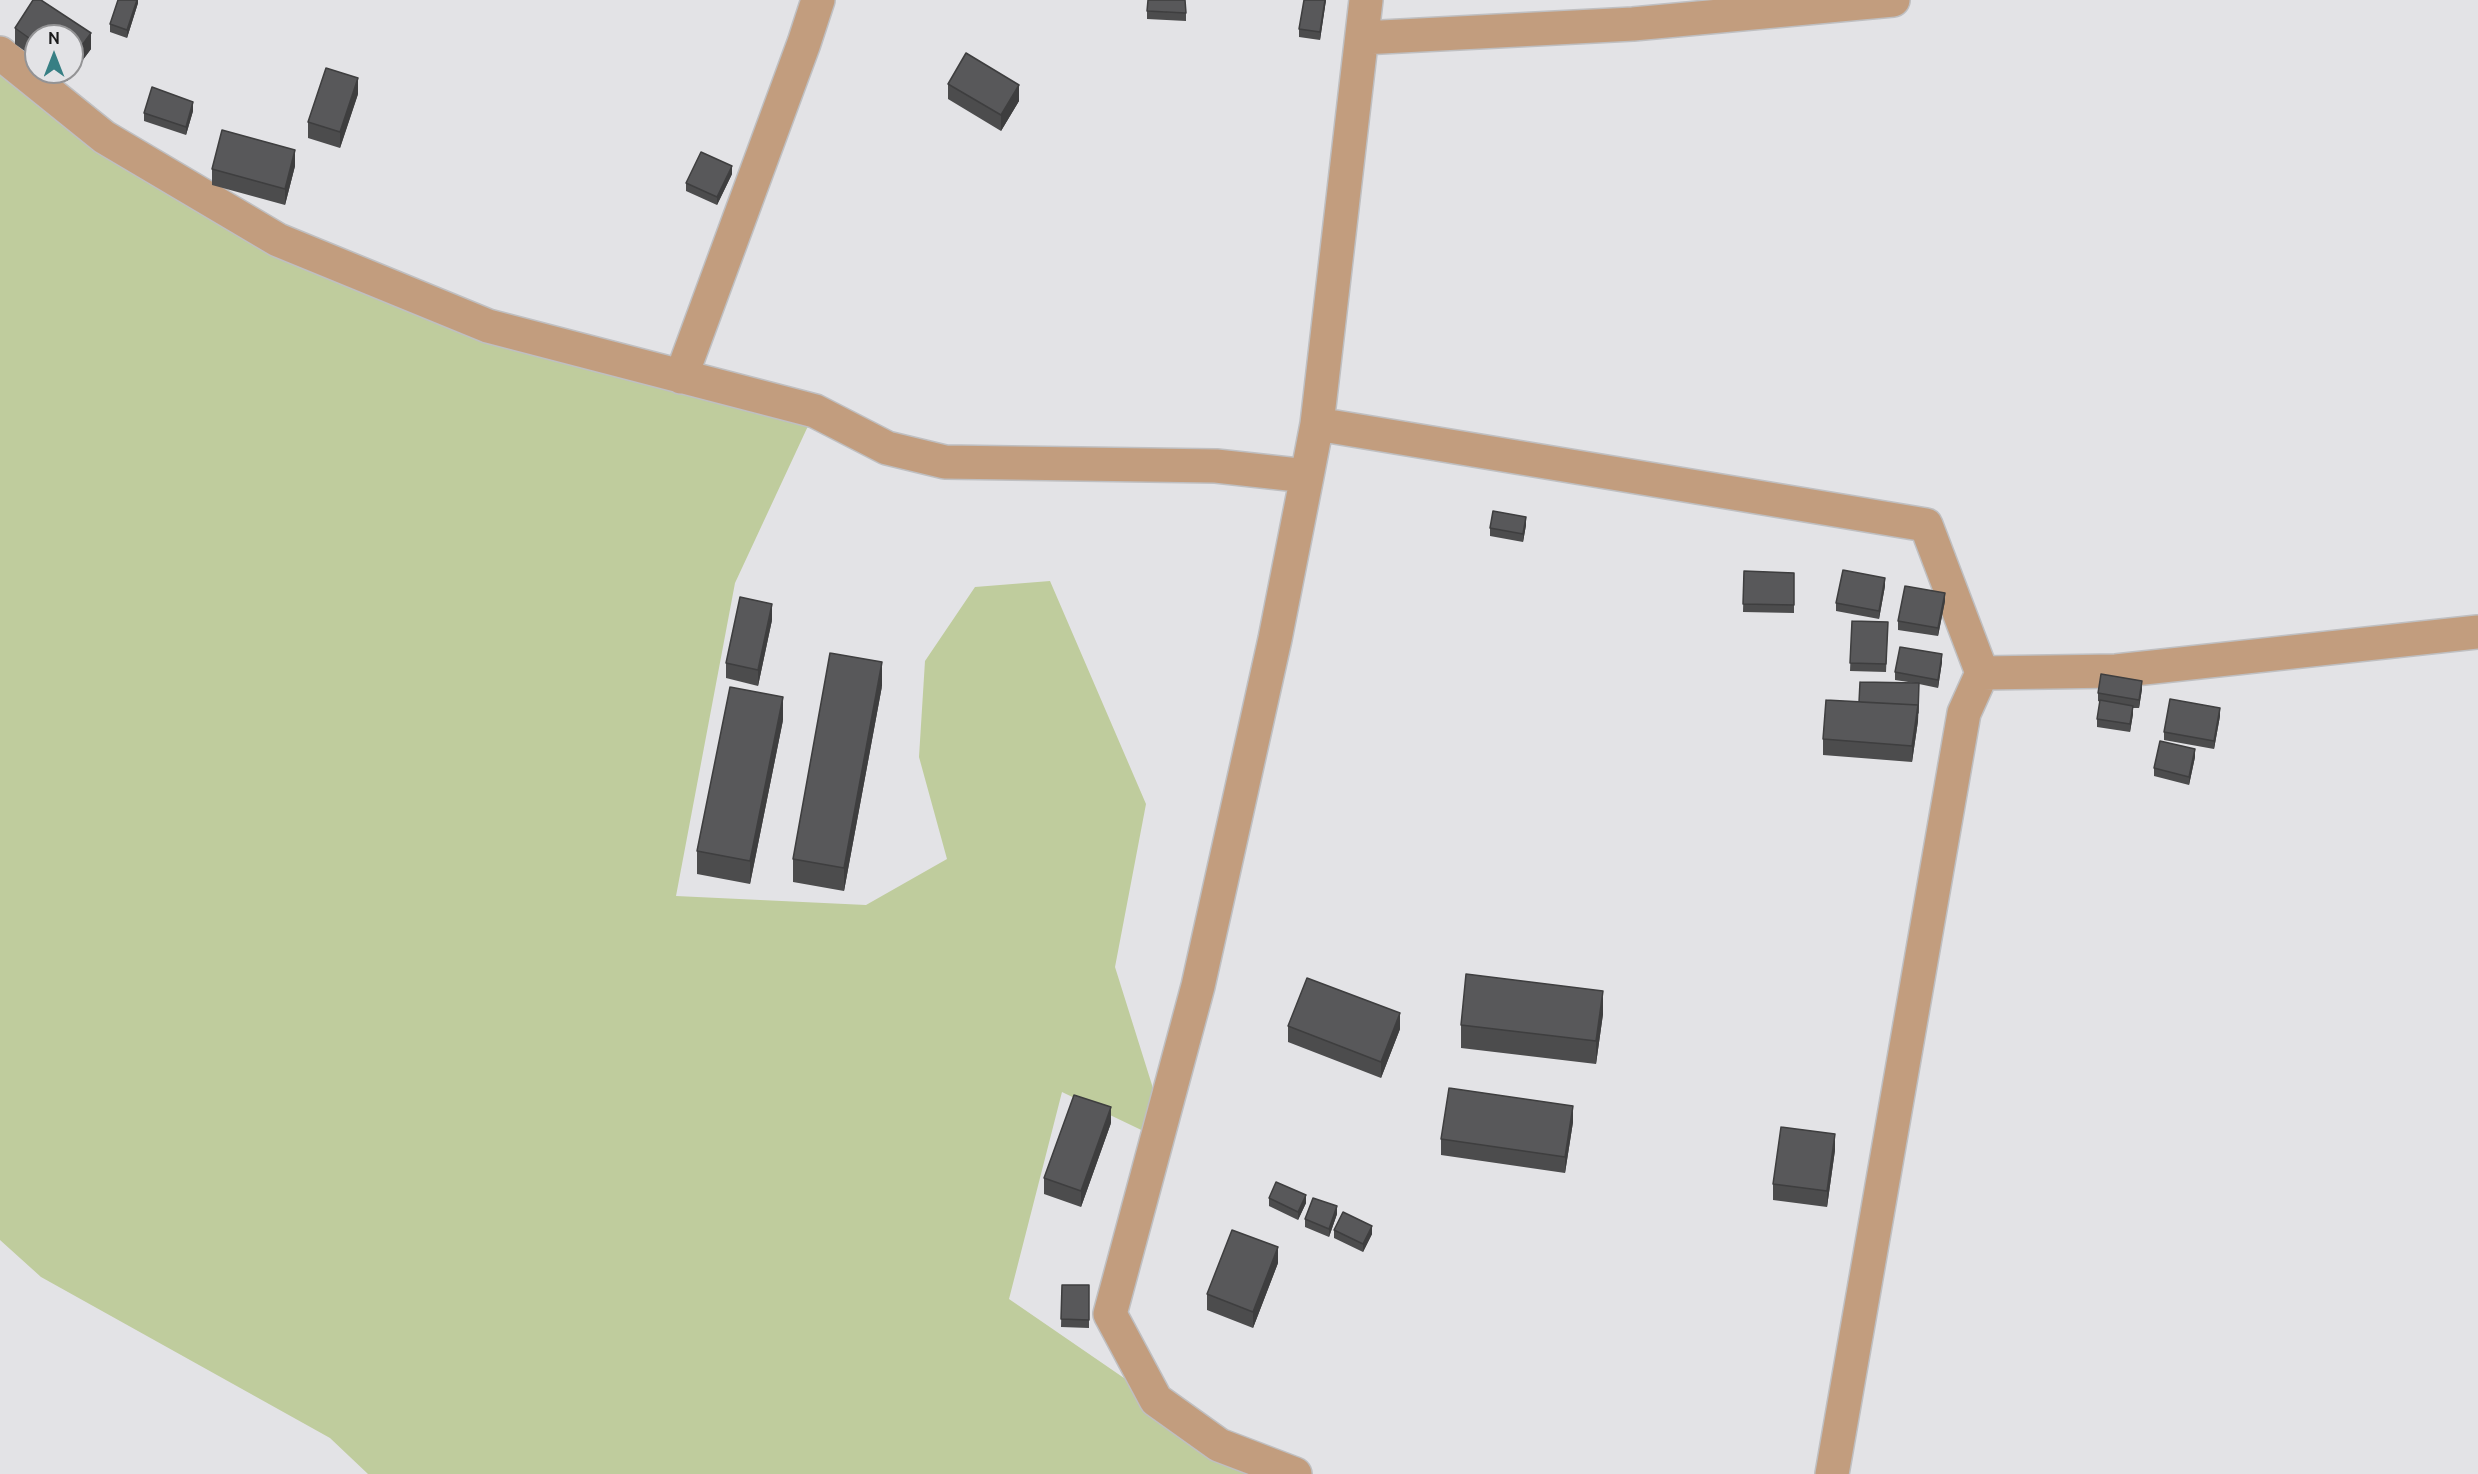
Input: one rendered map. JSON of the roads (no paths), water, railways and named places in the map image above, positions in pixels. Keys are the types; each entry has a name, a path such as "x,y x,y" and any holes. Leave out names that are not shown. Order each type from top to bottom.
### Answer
{"street":[{"path":"681,377 818,0"},
{"path":"1295,1474 1219,1445 1156,1400 1110,1314 1198,986 1275,639 1307,476 1317,424 1366,0"},
{"path":"1362,38 1633,24 1893,0"},
{"path":"0,53 104,137 278,240 488,326 815,411 886,448 945,462 1216,466 1307,476"},
{"path":"1317,424 1926,525 1982,673 1964,713 1832,1474"},
{"path":"1982,673 2116,671 2478,632"}]}
